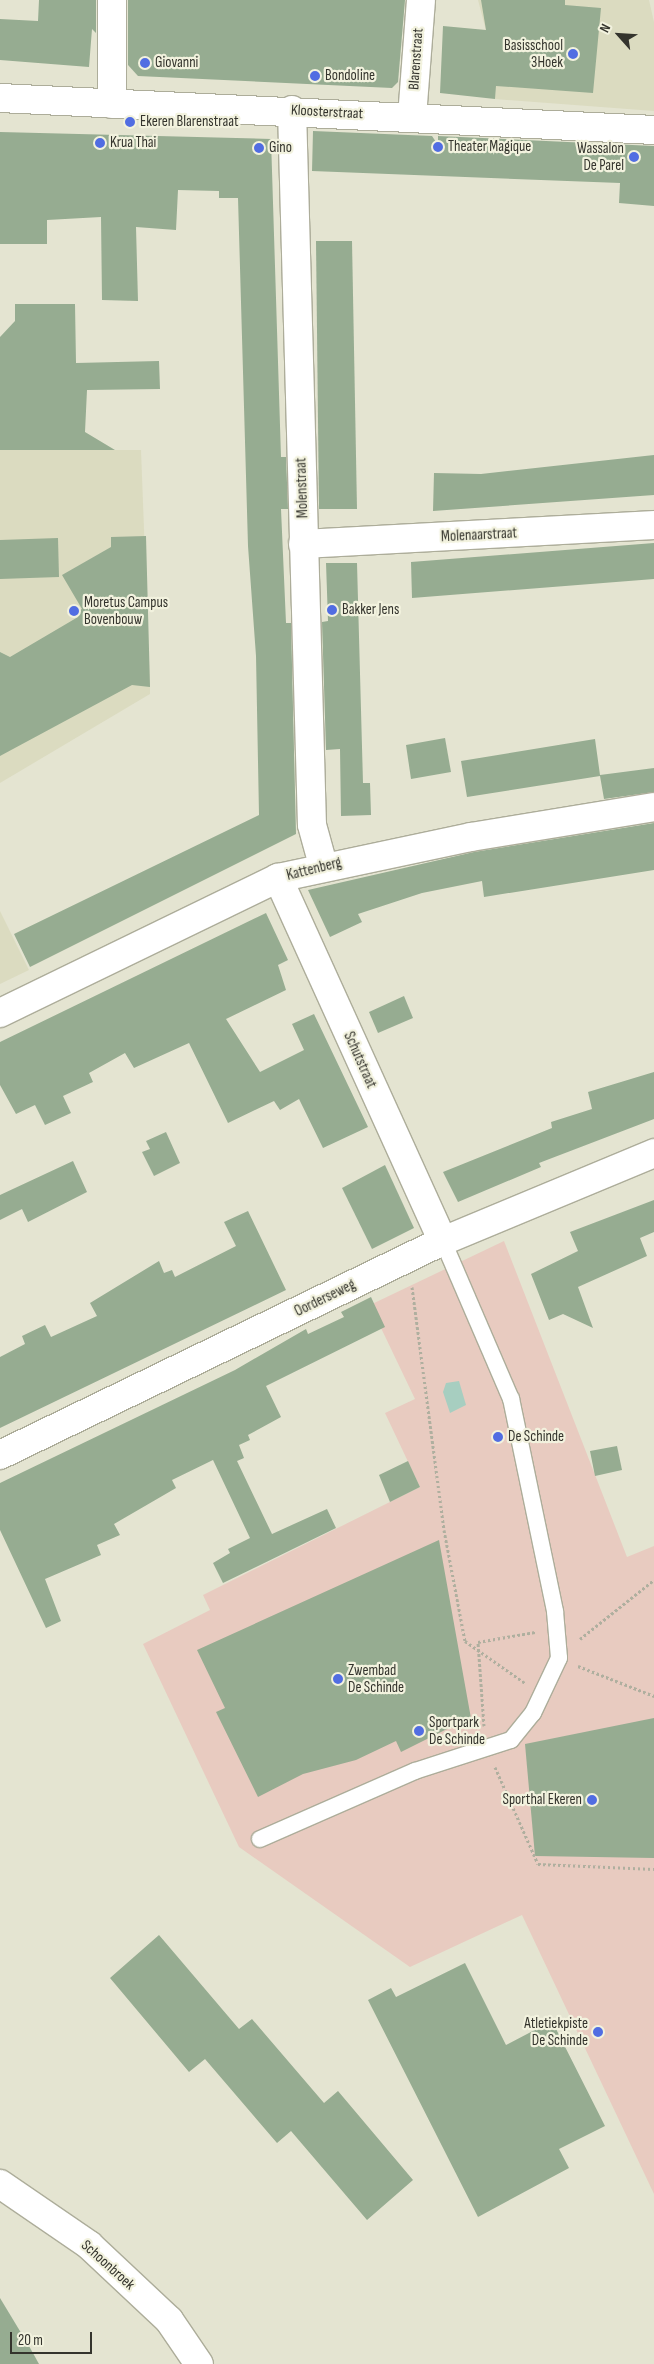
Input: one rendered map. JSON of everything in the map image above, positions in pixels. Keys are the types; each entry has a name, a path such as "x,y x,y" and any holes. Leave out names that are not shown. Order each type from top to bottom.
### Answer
{"street":[{"path":"112,0 112,104"},
{"name":"Blarenstraat","path":"412,117 421,0"},
{"name":"Kloosterstraat","path":"0,98 292,110 654,130"},
{"name":"Molenstraat","path":"292,110 312,824 323,865"},
{"name":"Molenaarstraat","path":"303,544 654,525"},
{"name":"Kattenberg","path":"0,1013 278,878 323,865 654,807"},
{"name":"Schutstraat","path":"278,878 442,1241"},
{"name":"Oorderseweg","path":"0,1455 442,1241 654,1153"},
{"name":"Schoonbroek","path":"0,2184 89,2245 170,2320 199,2364"}],"lane":[{"path":"260,1839 415,1771 511,1740 542,1694 559,1658 556,1628 511,1398 442,1241"}],"path":[{"path":"408,1258 446,1540 465,1641 542,1694"},
{"path":"654,1580 559,1658 654,1696"},
{"path":"556,1628 478,1642 486,1747 538,1864 654,1869"}],"shaded area":[{"name":"Basisschool 3Hoek","path":"478,0 649,0 654,22 654,111 495,99 496,69"},
{"name":"Moretus Campus Bovenbouw","path":"0,450 141,450 150,694 0,783"},
{"path":"0,911 29,970 0,984"},
{"name":"Sportpark De Schinde","path":"504,1241 627,1557 654,1546 654,2194 522,1915 410,1967 239,1847 143,1644 210,1610 203,1595 420,1487 385,1413 415,1399 370,1305"}],"water":[{"path":"459,1381 466,1405 450,1413 443,1392 446,1383"}],"building":[{"path":"39,0 96,0 96,33 92,29 89,67 0,60 0,19 38,21"},
{"path":"128,0 405,0 398,82 392,88 138,76 128,65"},
{"path":"481,0 565,0 565,5 601,8 593,93 496,86 495,99 440,93 443,26 486,30"},
{"path":"313,131 432,136 438,145 438,136 654,146 654,206 619,203 620,183 312,171"},
{"path":"0,132 271,139 281,457 286,457 288,509 281,509 286,623 291,623 296,834 30,967 14,934 259,815 256,656 248,546 238,198 219,198 219,191 178,190 176,230 136,227 138,301 102,300 101,217 47,220 47,244 0,244"},
{"path":"316,241 352,241 357,509 319,509"},
{"path":"15,304 75,304 76,363 159,361 160,389 87,390 85,432 115,450 0,450 0,337 15,321"},
{"path":"654,455 654,495 433,511 434,473 481,474"},
{"path":"146,536 150,687 132,685 0,756 0,652 10,657 78,617 75,613 82,609 62,575 111,547 111,537"},
{"path":"58,538 59,577 0,579 0,540"},
{"path":"654,543 654,579 412,598 411,562"},
{"path":"326,563 357,563 363,783 370,783 371,815 341,816 340,749 326,750 322,622 328,621"},
{"path":"445,738 451,772 411,779 406,745"},
{"path":"595,739 600,775 654,768 654,792 604,799 600,776 467,797 461,761"},
{"path":"654,823 654,870 484,897 482,881 422,893 358,914 362,922 330,937 308,890 474,852"},
{"path":"266,913 288,960 278,965 286,990 226,1019 260,1072 304,1050 292,1024 314,1014 368,1127 323,1148 299,1099 280,1110 274,1101 228,1123 189,1043 134,1068 125,1053 89,1073 93,1082 63,1096 71,1113 45,1125 35,1105 16,1114 0,1085 0,1042"},
{"path":"404,996 413,1018 378,1033 369,1012"},
{"path":"654,1072 654,1119 539,1163 541,1167 458,1202 443,1172 552,1128 551,1122 592,1109 588,1092"},
{"path":"166,1132 180,1163 154,1176 142,1152 150,1149 146,1141"},
{"path":"73,1161 87,1192 28,1222 22,1209 0,1220 0,1195"},
{"path":"385,1165 414,1228 372,1249 342,1188"},
{"path":"654,1200 654,1232 640,1238 647,1256 578,1287 593,1328 563,1314 549,1320 531,1274 578,1251 570,1232"},
{"path":"248,1211 286,1290 0,1428 0,1357 25,1344 22,1336 45,1325 51,1337 97,1316 90,1303 159,1261 164,1273 172,1270 175,1277 236,1246 224,1222"},
{"path":"371,1297 385,1327 266,1386 281,1417 248,1435 250,1440 239,1445 244,1458 237,1461 272,1534 327,1509 336,1528 223,1583 213,1563 230,1553 228,1549 250,1538 213,1460 172,1480 176,1488 114,1524 120,1535 97,1545 101,1555 45,1579 61,1621 46,1628 0,1530 0,1483 235,1370 306,1329 308,1334 344,1317 341,1312"},
{"path":"617,1446 622,1470 595,1476 590,1451"},
{"path":"408,1461 420,1487 390,1502 379,1475"},
{"name":"Zwembad De Schinde","path":"439,1540 472,1724 449,1728 401,1752 396,1741 356,1760 303,1774 258,1797 216,1712 225,1708 197,1650"},
{"name":"Sporthal Ekeren","path":"654,1718 654,1858 535,1856 525,1744"},
{"path":"159,1935 239,2029 252,2019 324,2103 338,2091 413,2180 367,2220 291,2131 277,2143 205,2059 189,2072 110,1978"},
{"path":"465,1963 506,2045 552,2021 605,2126 559,2149 569,2168 478,2217 368,2000 391,1988 396,1997"},
{"path":"0,2298 29,2346 39,2364 0,2364"}],"place":[{"name":"Basisschool 3Hoek","path":"573,54"},
{"name":"Giovanni","path":"145,63"},
{"name":"Bondoline","path":"315,76"},
{"name":"Ekeren Blarenstraat","path":"130,122"},
{"name":"Krua Thai","path":"100,143"},
{"name":"Theater Magique","path":"438,147"},
{"name":"Gino","path":"259,148"},
{"name":"Wassalon De Parel","path":"634,157"},
{"name":"Bakker Jens","path":"332,610"},
{"name":"Moretus Campus Bovenbouw","path":"74,611"},
{"name":"De Schinde","path":"498,1437"},
{"name":"Zwembad De Schinde","path":"338,1679"},
{"name":"Sportpark De Schinde","path":"419,1731"},
{"name":"Sporthal Ekeren","path":"592,1800"},
{"name":"Atletiekpiste De Schinde","path":"598,2032"}]}
